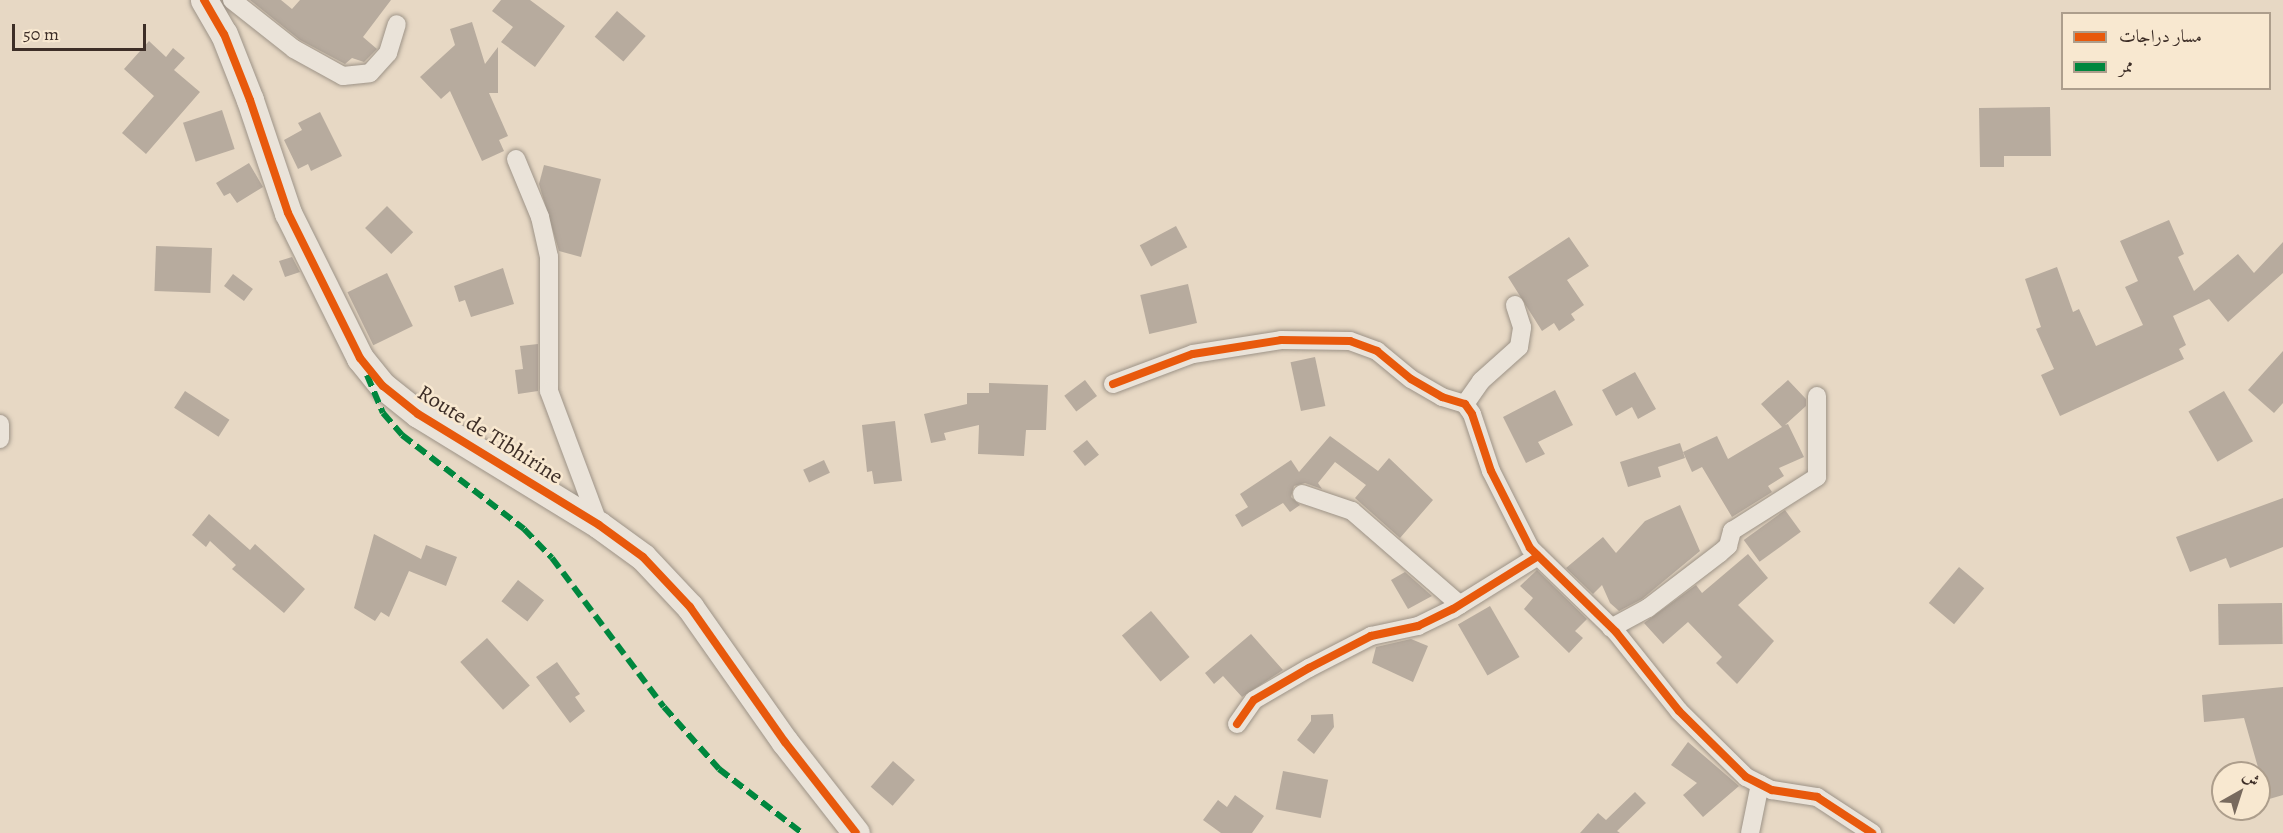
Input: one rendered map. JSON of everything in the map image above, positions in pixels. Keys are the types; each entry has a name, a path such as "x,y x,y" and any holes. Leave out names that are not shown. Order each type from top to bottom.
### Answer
{"street":[{"name":"Route de Tibhirine","path":"204,0 224,34 250,100 288,213 360,358 383,386 418,414 600,525 643,557 690,608 785,742 856,833"},
{"path":"232,0 294,49 343,76 370,73 388,53 397,24"},
{"path":"516,159 540,217 549,257 549,391 600,525"},
{"path":"1465,404 1481,381 1519,347 1522,327 1515,305"},
{"path":"1113,384 1192,354 1281,340 1350,341 1377,351 1442,398 1465,404"},
{"path":"1611,628 1648,608 1720,553 1728,546 1732,531 1817,477 1817,396"},
{"path":"1465,404 1512,518 1538,556 1611,628 1679,711 1746,777 1760,784 1817,797 1872,833"},
{"path":"0,424 0,440"},
{"path":"1302,494 1352,512 1460,605"},
{"path":"1237,724 1254,700 1309,668 1371,636 1418,626 1460,605 1538,556"},
{"path":"1750,833 1760,784"}],"building":[{"path":"250,0 281,0 292,9 300,0 391,0 363,37 377,49 364,62 352,58 345,64 300,40"},
{"path":"501,0 530,0 565,26 535,67 501,42 513,27 492,11"},
{"path":"617,11 646,36 623,62 595,37"},
{"path":"472,22 485,64 498,47 498,93 489,93 508,136 499,140 504,151 482,161 450,91 441,99 420,77 455,45 450,29"},
{"path":"149,41 166,57 173,48 185,58 174,70 200,92 146,154 122,133 154,96 124,69"},
{"path":"2050,107 2051,156 2004,156 2004,167 1980,167 1979,108"},
{"path":"222,110 235,149 196,162 183,123"},
{"path":"320,112 342,156 311,171 308,164 298,169 284,140 302,130 298,123"},
{"path":"249,163 263,187 237,203 230,193 224,196 216,183"},
{"path":"544,165 601,179 581,257 559,251 539,184"},
{"path":"387,206 413,232 391,254 365,228"},
{"path":"2169,220 2184,254 2178,257 2194,291 2238,254 2254,273 2283,242 2283,273 2228,322 2209,299 2173,316 2186,345 2179,349 2184,359 2060,416 2041,375 2054,369 2036,329 2041,327 2025,279 2057,267 2073,312 2079,309 2096,346 2143,325 2125,287 2138,281 2120,241"},
{"path":"1176,226 1187,247 1151,266 1140,245"},
{"path":"1569,237 1589,266 1567,280 1584,305 1571,314 1575,320 1559,331 1554,323 1542,331 1508,277"},
{"path":"156,246 212,248 210,293 154,291"},
{"path":"292,257 300,272 285,277 279,261"},
{"path":"503,268 514,304 471,317 465,300 459,302 454,286"},
{"path":"387,273 413,326 373,345 347,292"},
{"path":"233,274 253,289 244,301 224,286"},
{"path":"1188,284 1197,323 1149,334 1140,295"},
{"path":"538,344 538,391 518,394 515,370 523,369 520,346"},
{"path":"2283,351 2283,403 2274,413 2248,390"},
{"path":"1315,357 1325,406 1301,411 1291,362"},
{"path":"1635,372 1656,409 1638,419 1632,407 1616,416 1602,390"},
{"path":"1085,380 1097,396 1076,412 1064,396"},
{"path":"1788,380 1806,399 1806,406 1785,425 1788,424 1804,457 1779,468 1784,476 1768,486 1772,492 1732,517 1702,467 1692,472 1683,452 1717,436 1728,459 1782,427 1761,404"},
{"path":"989,383 1048,385 1046,430 1026,430 1024,456 978,454 979,425 944,433 946,440 931,443 924,414 967,404 967,393 989,393"},
{"path":"1555,390 1573,425 1538,442 1545,454 1526,463 1503,417"},
{"path":"185,391 229,420 219,437 174,408"},
{"path":"2224,391 2253,441 2217,462 2188,412"},
{"path":"895,421 902,481 874,484 872,471 867,472 862,425"},
{"path":"1330,436 1378,471 1389,458 1433,500 1400,538 1355,498 1366,485 1335,462 1318,483 1322,489 1305,483 1294,486 1291,497 1300,505 1290,512 1283,503 1242,527 1235,515 1248,507 1240,494 1291,460 1299,472"},
{"path":"1087,440 1099,455 1085,466 1073,451"},
{"path":"1680,443 1685,458 1658,467 1661,477 1628,487 1620,462"},
{"path":"824,460 830,473 809,482 803,470"},
{"path":"2283,498 2283,547 2230,568 2226,558 2190,572 2176,537"},
{"path":"1680,505 1700,551 1642,599 1619,611 1610,603 1602,585 1593,594 1566,568 1603,537 1616,553 1645,521"},
{"path":"1785,510 1801,532 1760,562 1744,540"},
{"path":"209,514 250,550 255,544 305,589 284,613 232,569 236,565 210,541 206,547 192,535"},
{"path":"374,534 421,559 426,545 457,557 446,586 409,571 389,617 381,612 375,621 354,608"},
{"path":"1748,554 1768,578 1738,605 1774,641 1737,684 1716,663 1722,657 1688,622 1663,644 1644,623 1696,585 1702,593"},
{"path":"1959,567 1984,588 1954,624 1929,603"},
{"path":"1537,570 1587,619 1575,631 1583,638 1569,653 1524,609 1533,598 1520,586"},
{"path":"1405,572 1432,596 1408,609 1391,580"},
{"path":"518,580 544,600 527,622 501,601"},
{"path":"2282,603 2283,644 2219,645 2218,604"},
{"path":"1490,606 1520,657 1487,676 1458,624"},
{"path":"1151,611 1190,657 1160,681 1122,635"},
{"path":"1251,634 1283,670 1242,697 1223,676 1214,684 1205,673"},
{"path":"487,638 530,686 503,710 460,662"},
{"path":"1411,639 1428,646 1413,682 1372,663 1376,647"},
{"path":"557,662 580,694 575,697 585,711 570,723 536,677"},
{"path":"2283,687 2283,795 2271,798 2271,761 2256,761 2244,718 2204,722 2202,695"},
{"path":"1333,714 1334,727 1314,754 1297,740 1311,721 1311,715"},
{"path":"1688,742 1739,786 1703,817 1683,795 1697,783 1671,765"},
{"path":"893,761 915,780 893,806 871,787"},
{"path":"1283,771 1328,780 1321,818 1276,809"},
{"path":"1635,792 1646,803 1617,831 1620,833 1580,833 1598,813 1606,820"},
{"path":"1235,795 1264,816 1252,833 1221,833 1203,820 1218,800 1227,807"}],"marked path":[{"path":"367,375 383,413 402,435 524,529 552,558 664,707 719,769 802,833"}],"cycle path":[{"path":"204,0 224,34 250,100 288,213 360,358 383,386 418,414 599,525 643,557 690,607 785,742 856,833"},
{"path":"1113,384 1193,354 1281,340 1350,341 1377,351 1411,379 1442,397 1465,404 1472,414 1491,471 1530,548 1616,632 1679,711 1746,777 1772,790 1817,797 1872,833"},
{"path":"1237,724 1254,700 1309,668 1371,636 1418,626 1453,609 1538,556"}]}
